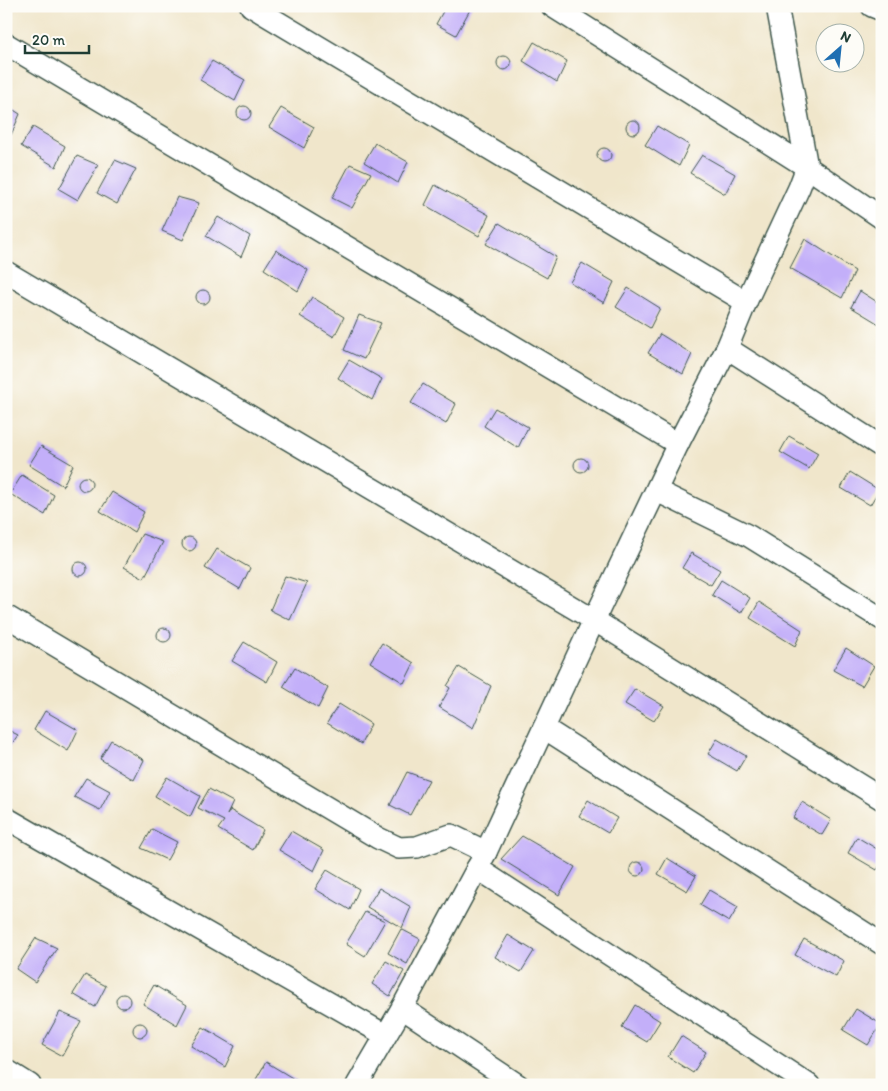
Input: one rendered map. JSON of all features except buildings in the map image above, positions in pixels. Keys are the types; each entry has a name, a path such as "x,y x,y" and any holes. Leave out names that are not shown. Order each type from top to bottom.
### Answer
{"street":[{"path":"251,6 746,302"},
{"path":"552,6 807,167 882,218"},
{"path":"357,1085 402,1008 481,860 678,444 727,348 746,302 799,188 807,167 777,6"},
{"path":"872,6 882,10"},
{"path":"6,44 678,444"},
{"path":"6,272 594,620 882,799"},
{"path":"727,348 882,447"},
{"path":"657,491 749,536 882,620"},
{"path":"6,616 370,833 399,848 417,847 451,835 481,860 809,1085"},
{"path":"544,728 882,944"},
{"path":"6,818 385,1035"},
{"path":"402,1008 518,1085"},
{"path":"6,1070 30,1085"}]}
